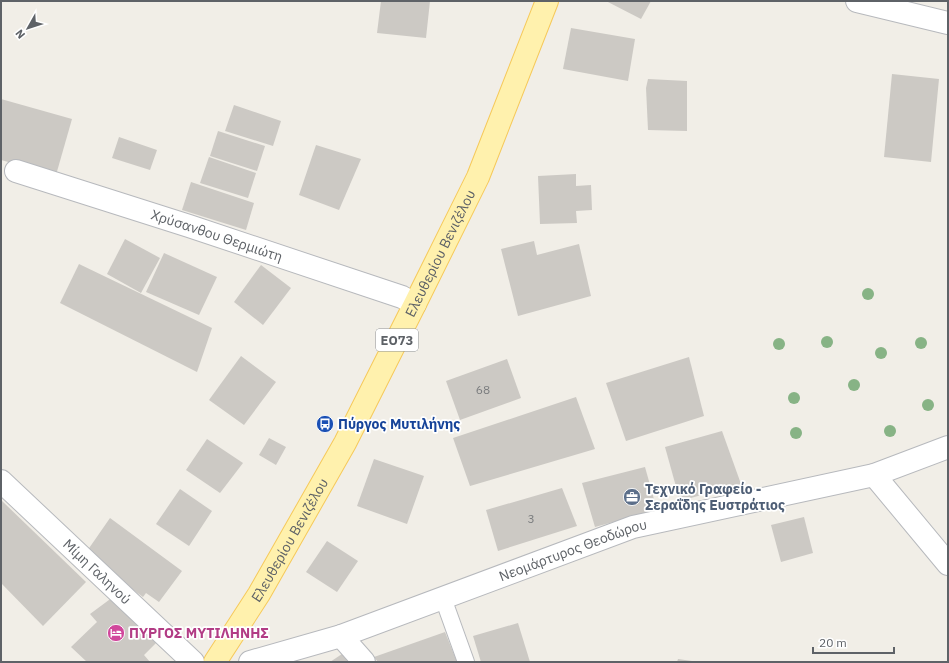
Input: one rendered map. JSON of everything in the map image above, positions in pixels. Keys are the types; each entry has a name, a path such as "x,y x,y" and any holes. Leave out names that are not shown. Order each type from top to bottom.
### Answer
{"main road":[{"name":"Ελευθερίου Βενιζέλου","path":"215,662 259,594 345,443 415,304 478,177 547,1"}],"street":[{"path":"857,1 948,23"},
{"name":"Χρύσανθου Θερμιώτη","path":"16,171 196,228 402,297 415,304"},
{"name":"Νεομάρτυρος Θεοδώρου","path":"250,662 341,636 633,527 874,475 948,447"},
{"path":"874,475 948,564"},
{"name":"Μίμη Γαληνού","path":"1,482 193,662"},
{"path":"341,636 364,662"}],"lane":[{"path":"443,598 466,662"}],"building":[{"path":"381,1 430,1 426,38 377,33"},
{"path":"606,1 651,1 641,19"},
{"path":"571,28 635,39 628,81 563,69"},
{"path":"892,74 939,79 931,162 884,157"},
{"path":"648,79 687,81 687,131 648,130 646,88"},
{"path":"1,99 72,119 56,175 1,160"},
{"path":"234,105 281,121 273,146 225,131"},
{"path":"218,131 265,146 257,171 210,156"},
{"path":"119,137 157,150 150,170 112,158"},
{"path":"316,145 361,159 339,210 299,195"},
{"path":"209,157 256,173 248,198 200,183"},
{"path":"576,174 576,186 591,185 592,210 576,211 577,223 540,224 538,176"},
{"path":"191,182 254,203 246,230 182,210"},
{"path":"125,239 160,258 141,293 107,274"},
{"path":"534,241 537,255 579,244 591,296 518,316 501,249"},
{"path":"164,253 217,277 199,315 146,292"},
{"path":"79,264 212,328 197,372 60,303"},
{"path":"261,265 291,288 263,325 234,302"},
{"path":"241,356 276,382 244,425 209,400"},
{"path":"689,357 704,416 626,441 606,383"},
{"path":"507,359 521,398 460,420 446,381"},
{"path":"576,397 595,449 470,486 453,438"},
{"path":"722,431 741,484 680,501 665,447"},
{"path":"269,438 286,447 276,465 259,455"},
{"path":"207,439 243,463 220,493 186,470"},
{"path":"374,459 424,476 407,524 357,506"},
{"path":"645,467 657,510 595,527 582,483"},
{"path":"562,488 577,526 498,551 486,510"},
{"path":"180,489 212,511 189,546 156,524"},
{"path":"1,500 86,582 43,626 1,583"},
{"path":"804,517 813,553 781,562 771,525"},
{"path":"110,518 182,571 159,602 146,593 143,597 85,554"},
{"path":"327,541 358,561 337,592 306,572"},
{"name":"ΠΥΡΓΟΣ ΜΥΤΙΛΗΝΗΣ","path":"113,597 156,643 144,655 150,662 87,662 71,647 97,622 90,614"},
{"path":"518,623 530,662 481,662 473,636"},
{"path":"445,632 457,662 378,662 374,657"},
{"path":"342,654 348,662 330,662"},
{"path":"678,659 692,661 692,662 677,662"}],"place":[{"name":"Πύργος Μυτιλήνης","path":"325,424"},
{"name":"Τεχνικό Γραφείο - Σεραΐδης Ευστράτιος","path":"632,497"},
{"name":"ΠΥΡΓΟΣ ΜΥΤΙΛΗΝΗΣ","path":"116,633"}]}
